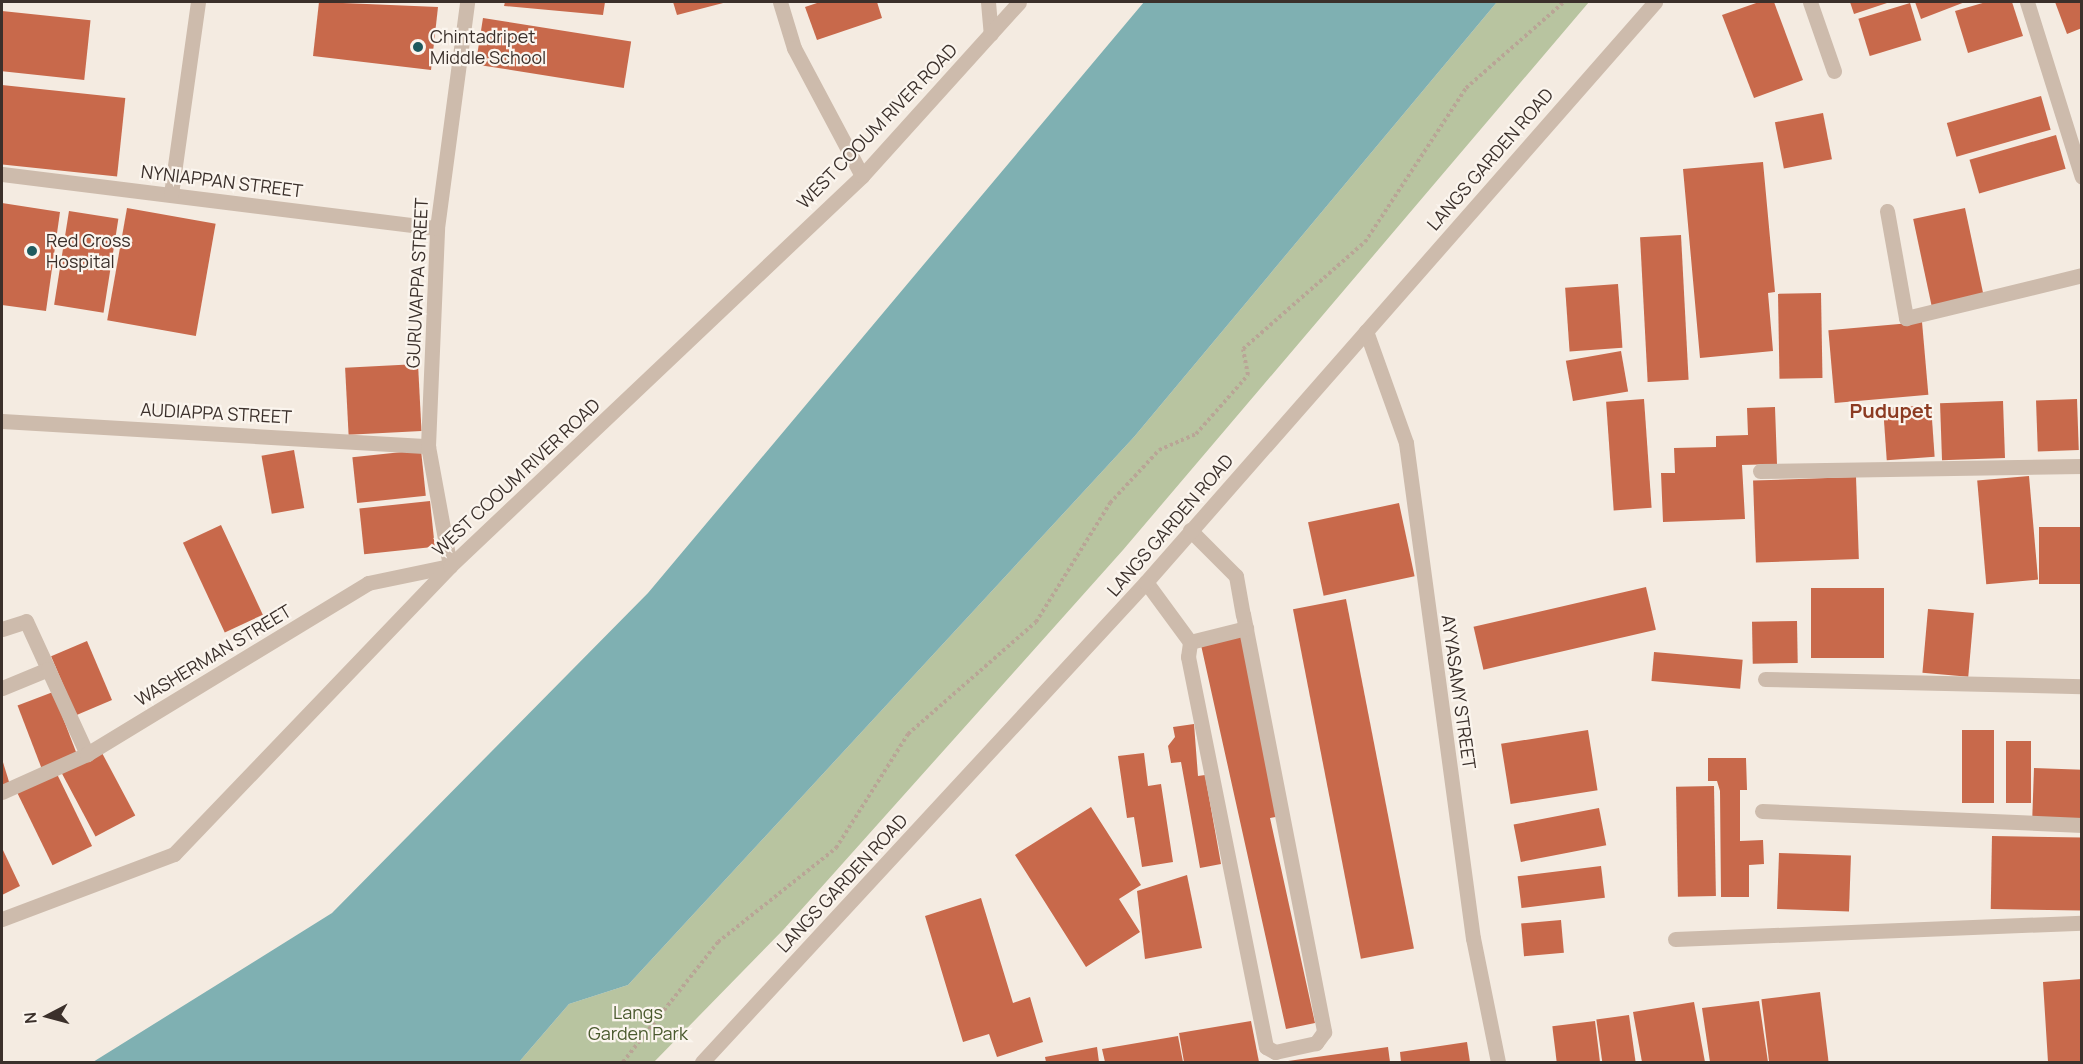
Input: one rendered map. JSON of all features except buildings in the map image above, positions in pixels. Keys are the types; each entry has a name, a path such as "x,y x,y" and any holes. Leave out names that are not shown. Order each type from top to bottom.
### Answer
{"street":[{"path":"171,194 198,2"},
{"name":"GURUVAPPA STREET","path":"450,566 428,446 437,228 467,2"},
{"path":"780,2 794,48 862,176"},
{"path":"988,2 991,34"},
{"name":"WEST COOUM RIVER ROAD","path":"2,919 174,854 450,566 862,176 1019,2"},
{"name":"LANGS GARDEN ROAD","path":"702,1062 1146,582 1655,2"},
{"path":"1810,2 1834,71"},
{"path":"2027,2 2080,169"},
{"name":"NYNIAPPAN STREET","path":"2,174 437,228"},
{"path":"1887,211 1906,318 2082,275"},
{"name":"AYYASAMY STREET","path":"1366,331 1406,443 1473,938 1498,1062"},
{"name":"AUDIAPPA STREET","path":"2,421 428,446"},
{"path":"1760,471 2082,466"},
{"path":"1146,582 1190,642 1188,657 1266,1047 1275,1052 1316,1043 1324,1032 1236,576 1190,530"},
{"name":"WASHERMAN STREET","path":"2,792 87,754 368,583 450,566"},
{"path":"2,629 26,621 87,754"},
{"path":"1190,642 1246,628"},
{"path":"2,688 48,669"},
{"path":"1765,679 2082,686"},
{"path":"1762,811 2082,825"},
{"path":"1675,939 2082,923"}],"path":[{"path":"623,1062 717,942 836,848 908,734 1036,622 1110,503 1159,450 1196,434 1248,375 1243,350 1365,242 1466,88 1564,2"}],"green space":[{"name":"Langs Garden Park","path":"1497,2 1589,2 1123,550 784,929 654,1062 519,1062 569,1004 628,985 1134,437"}],"water":[{"path":"1144,2 1497,2 1134,437 628,985 569,1004 519,1062 93,1062 332,913 648,593"}],"place":[{"name":"Chintadripet Middle School","path":"418,47"},
{"name":"Red Cross Hospital","path":"32,251"}],"district":[{"name":"Pudupet","path":"1891,410"}]}
